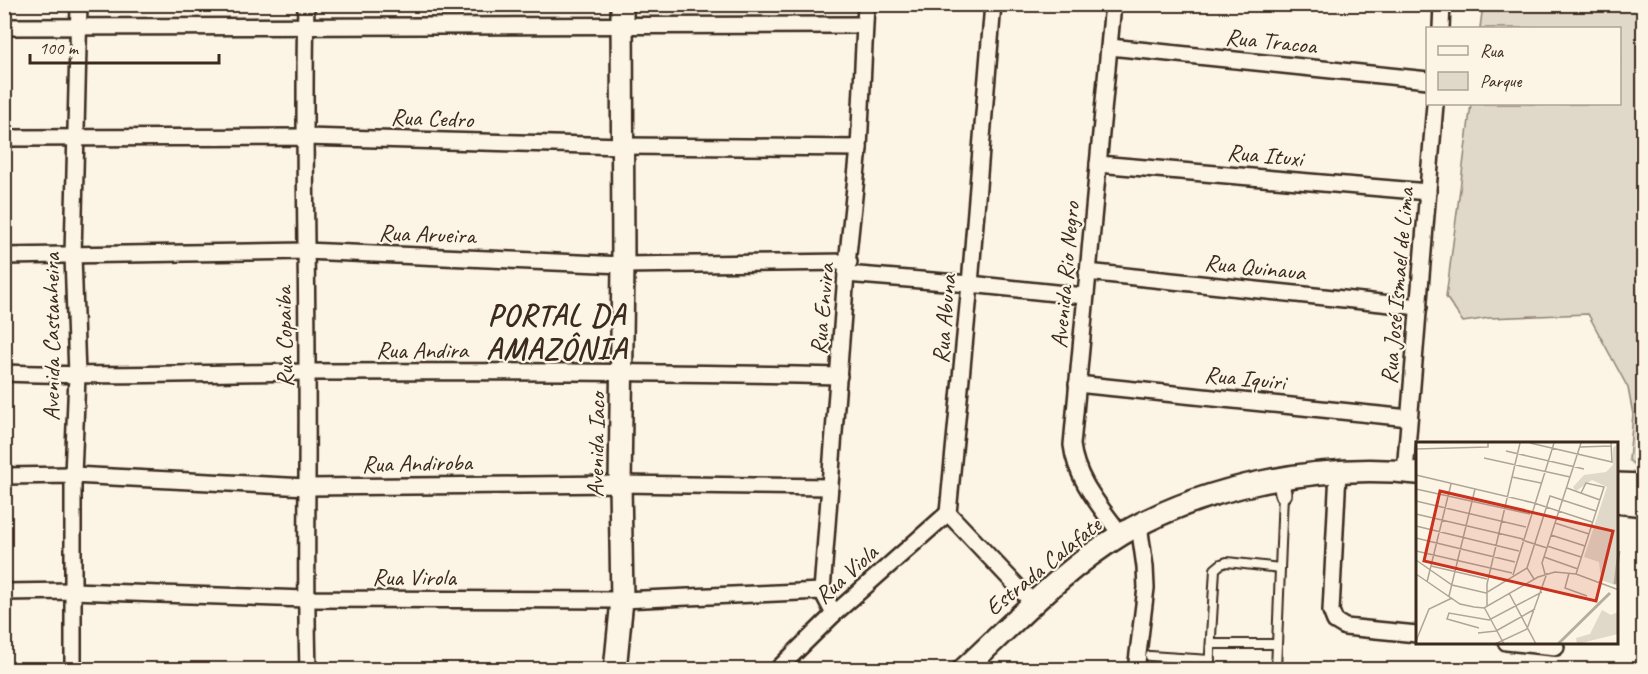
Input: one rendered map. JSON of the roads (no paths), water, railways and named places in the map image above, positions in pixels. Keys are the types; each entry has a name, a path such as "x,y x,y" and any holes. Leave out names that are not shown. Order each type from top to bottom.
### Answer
{"street":[{"name":"Avenida Castanheira","path":"73,669 73,475 76,376 73,255 79,4"},
{"name":"Rua Copaiba","path":"306,4 308,669"},
{"name":"Rua Envira","path":"822,591 847,268 859,148 866,4"},
{"name":"Rua Abuna","path":"948,513 993,4"},
{"name":"Avenida Rio Negro","path":"1113,4 1072,444 1073,459 1079,475 1130,530"},
{"path":"1441,27 1442,4"},
{"path":"4,27 305,26 622,15 864,25"},
{"name":"Avenida Iaco","path":"615,669 622,600 620,484 623,371 622,15"},
{"name":"Rua Tracoa","path":"1110,47 1426,80"},
{"name":"Rua José Ismael de Lima","path":"1411,472 1409,418 1435,105"},
{"name":"Rua Cedro","path":"4,138 305,137 623,146 859,148"},
{"name":"Rua Ituxi","path":"1098,164 1428,192"},
{"name":"Rua Arueira","path":"4,256 305,251 623,265 847,268 1084,296"},
{"name":"Rua Quinaua","path":"1087,272 1419,307"},
{"name":"Rua Andira","path":"4,374 76,376 307,372 623,371 839,376"},
{"name":"Rua Iquiri","path":"1077,384 1409,418"},
{"path":"1338,472 1331,612 1335,621 1345,627 1416,634"},
{"name":"Estrada Calafate","path":"963,669 1063,577 1130,530 1171,510 1210,496 1282,487 1338,472 1411,472"},
{"name":"Rua Andiroba","path":"4,476 73,475 307,487 620,484 830,487"},
{"path":"1618,484 1644,485"},
{"path":"1618,502 1644,505"},
{"path":"948,513 1033,603"},
{"name":"Rua Viola","path":"777,669 834,614 948,513"},
{"path":"1130,530 1145,567 1146,588 1136,669"},
{"name":"Rua Virola","path":"4,592 72,591 306,599 622,600 822,591"},
{"path":"822,591 834,614"},
{"path":"1526,644 1556,647"}],"lane":[{"path":"1276,669 1282,487"},
{"path":"1209,669 1215,569 1227,562 1280,568"},
{"path":"1212,644 1277,644"},
{"path":"1150,656 1210,660"}],"district":[{"name":"PORTAL DA AMAZÔNIA","path":"557,332"}]}
